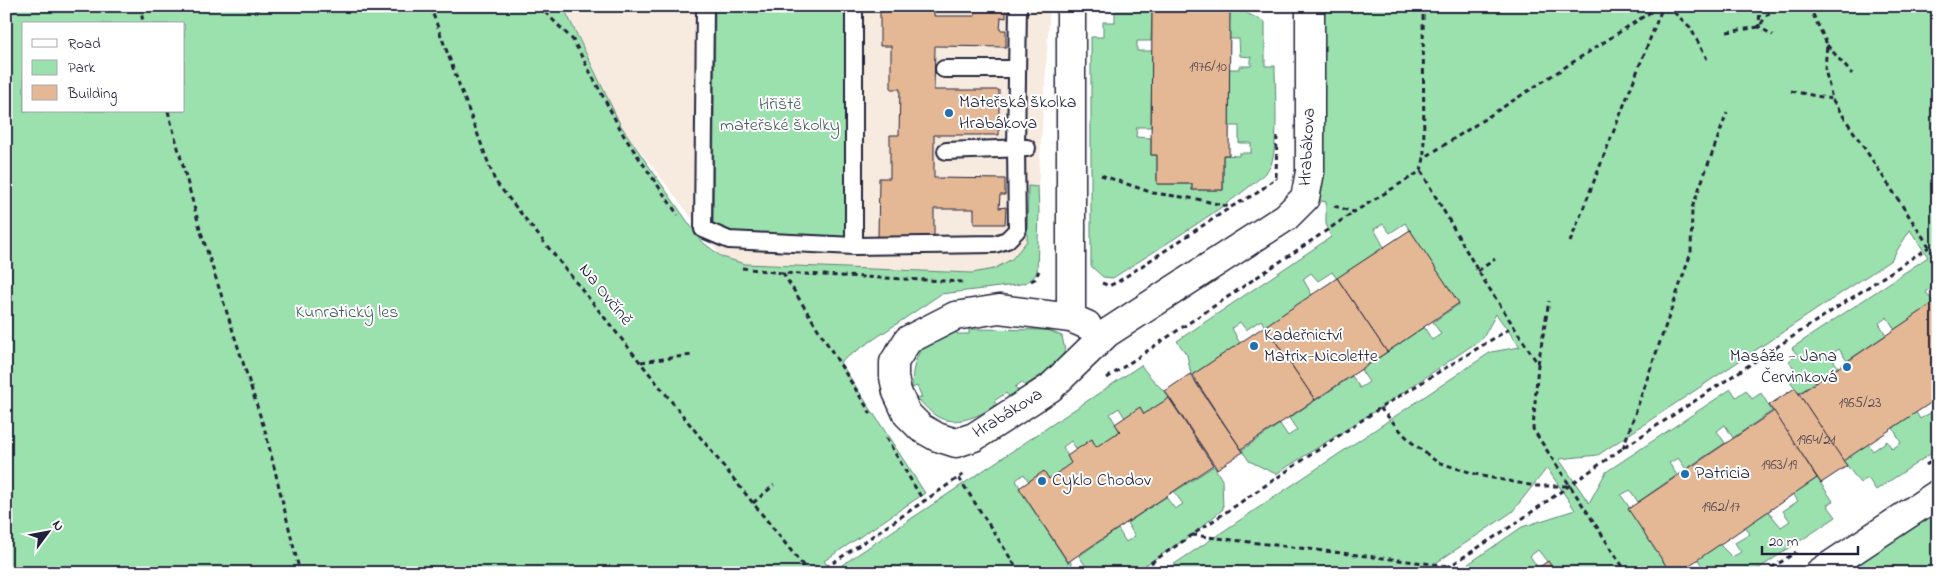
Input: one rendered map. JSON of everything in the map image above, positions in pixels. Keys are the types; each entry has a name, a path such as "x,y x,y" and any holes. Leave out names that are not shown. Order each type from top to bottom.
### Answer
{"street":[{"path":"1071,6 1071,318"},
{"name":"Hrabákova","path":"1107,333 1071,318 999,309 955,316 908,340 894,362 897,392 907,414 921,428 936,437 956,443 974,437 1050,388 1107,333 1286,217 1305,198 1310,172 1310,6"},
{"path":"1819,573 1938,494"}],"lane":[{"path":"705,6 703,229 729,240 854,246 994,244 1007,240 1017,230 1021,148 1017,69 1018,6"},
{"path":"854,6 854,246"},
{"path":"944,69 1017,69"},
{"path":"946,151 1021,148"}],"path":[{"path":"139,6 143,22"},
{"path":"246,6 254,10 273,6"},
{"name":"Na Ovčíně","path":"430,6 495,181 809,573"},
{"path":"539,6 573,40 624,136 681,220"},
{"path":"1423,6 1424,158 1421,172 1478,270 1538,364"},
{"path":"1424,158 1664,6"},
{"path":"1664,6 1690,27 1706,59"},
{"path":"1570,242 1664,6"},
{"path":"1759,27 1760,6"},
{"path":"1759,27 1766,16 1777,6"},
{"path":"1809,6 1827,44 1852,74"},
{"path":"1727,32 1759,27 1773,35"},
{"path":"1827,44 1825,69 1832,98 1938,260"},
{"path":"1791,91 1832,98"},
{"path":"168,112 201,232 266,434 300,573"},
{"path":"1623,448 1691,253 1692,208 1727,113"},
{"path":"1094,172 1153,193 1197,199 1231,207"},
{"path":"1107,378 1354,212 1421,172"},
{"path":"1098,281 1109,286 1119,281 1231,207 1256,193 1276,178 1305,198 1354,212"},
{"path":"1439,573 1570,486 1623,448 1929,248"},
{"path":"1478,270 1495,260"},
{"path":"741,268 966,282"},
{"path":"782,272 875,420"},
{"path":"790,294 792,288"},
{"path":"1549,301 1538,364 1532,429 1627,573"},
{"path":"1136,573 1380,408 1514,326"},
{"path":"640,362 692,355"},
{"path":"1380,408 1410,441 1437,462 1482,476 1535,486 1570,486"},
{"path":"885,436 924,502"},
{"path":"818,573 975,467"},
{"path":"959,478 1020,573"},
{"path":"753,503 774,485"},
{"path":"1192,535 1449,566"}],"shaded area":[{"path":"564,6 1050,6 1038,187 1028,186 1025,221 1027,241 1012,259 994,269 972,273 745,264 722,257 621,126"}],"green space":[{"name":"Kunratický les","path":"6,6 563,6 621,126 701,241 722,257 745,264 972,273 994,269 1012,259 1027,241 1028,186 1038,187 1037,272 1031,280 1016,285 941,294 840,362 925,493 824,561 833,571 1141,365 1169,398 1145,415 1140,408 1125,418 1119,408 1110,414 1120,432 1097,447 1092,440 1077,450 1071,441 1063,447 1072,464 1049,479 1029,482 1024,474 1016,480 1024,496 1068,563 1070,561 1077,573 6,573"},
{"name":"Hřiště mateřské školky","path":"715,6 846,6 845,238 730,234 713,224"},
{"path":"1310,6 1938,6 1938,289 1935,286 1926,292 1934,303 1895,330 1887,317 1879,323 1886,335 1847,361 1839,349 1830,355 1838,367 1799,393 1786,376 1795,370 1789,361 1797,355 1792,348 1928,257 1910,230 1891,260 1598,455 1559,459 1589,503 1606,472 1731,389 1736,397 1746,390 1752,399 1761,393 1772,411 1733,438 1725,425 1717,431 1725,443 1686,469 1678,458 1669,463 1677,475 1638,502 1630,490 1621,495 1671,573 1556,573 1538,550 1530,556 1538,568 1531,573 1455,573 1522,527 1575,510 1547,468 1512,512 1421,573 1161,573 1491,352 1520,347 1496,314 1483,338 1380,408 1276,474 1249,461 1242,450 1280,424 1288,436 1297,430 1289,418 1352,376 1360,388 1369,382 1361,370 1424,327 1432,340 1441,334 1433,322 1459,304 1405,223 1390,233 1383,224 1374,229 1384,247 1337,279 1332,272 1318,281 1311,273 1303,279 1312,295 1265,327 1261,320 1246,330 1240,322 1232,328 1240,344 1191,374 1187,355 1177,341 1331,237 1326,224 1326,202 1305,198"},
{"path":"1152,9 1151,41 1137,41 1137,51 1152,51 1151,127 1137,127 1136,137 1151,138 1151,155 1157,155 1157,184 1192,184 1192,190 1223,190 1223,155 1239,156 1239,153 1251,153 1251,143 1239,143 1239,126 1229,126 1229,69 1239,69 1239,66 1251,66 1251,57 1240,56 1239,39 1229,39 1230,9 1238,9 1265,22 1265,66 1275,66 1276,130 1273,155 1271,165 1263,175 1225,205 1113,278 1103,277 1091,266 1091,37 1103,37 1103,22 1115,22 1115,11"},
{"path":"957,329 957,334 969,334 969,329 1048,330 1062,336 1065,351 1057,364 1025,386 1022,382 1015,387 1019,392 1009,397 1006,393 994,401 997,405 991,409 977,416 962,420 947,420 934,414 918,399 922,397 917,386 912,388 913,375 915,362 925,345 936,336"},
{"path":"1935,410 1938,414 1938,449 1876,490 1868,478 1860,483 1843,460 1868,444 1873,451 1887,441 1892,449 1901,443 1893,428 1916,412 1920,419"},
{"path":"1214,466 1222,480 1223,509 1192,535 1133,573 1080,573 1087,568 1079,556 1118,529 1126,542 1135,536 1127,523 1166,497 1175,509 1183,504 1174,492"},
{"path":"1817,478 1833,501 1827,505 1836,517 1752,573 1691,573 1702,566 1697,558 1719,544 1732,557 1741,552 1735,543 1750,534 1745,526 1768,511 1781,527 1790,521 1783,511 1798,501 1793,494"},
{"path":"1938,503 1938,573 1834,573"}],"building":[{"name":"Mateřská školka Hrabákova","path":"880,6 935,6 934,16 975,16 975,6 1006,6 1006,18 1001,17 1000,30 1006,30 1006,47 935,46 934,90 999,90 999,135 934,135 934,178 1005,179 1005,195 1000,195 999,208 1006,207 1005,224 974,224 974,209 934,209 934,238 878,238 879,178 890,178 890,135 899,135 900,89 891,89 891,46 880,46"},
{"path":"1145,6 1238,6 1238,9 1145,8"},
{"path":"1152,9 1230,9 1229,155 1223,155 1223,190 1192,190 1192,184 1157,184 1157,155 1151,155"},
{"path":"1410,230 1459,303 1387,352 1337,278"},
{"path":"1337,278 1387,352 1315,400 1265,326"},
{"path":"1938,300 1938,398 1843,461 1799,394"},
{"path":"1265,326 1315,400 1241,449 1192,375"},
{"path":"1190,374 1243,452 1217,469 1165,391"},
{"path":"1795,388 1847,466 1821,483 1769,405"},
{"path":"1169,398 1213,465 1068,562 1019,488 1044,471 1049,479 1071,463 1067,456 1092,439 1096,447 1120,431 1115,424 1140,407 1144,414"},
{"path":"1774,411 1817,478 1678,573 1671,573 1628,509"},
{"path":"1548,561 1556,573 1531,573"}],"place":[{"name":"Mateřská školka Hrabákova","path":"949,113"},
{"name":"Kadeřnictví Matrix-Nicolette","path":"1254,346"},
{"name":"Masáže - Jana Červinková","path":"1847,367"},
{"name":"Patricia","path":"1685,474"},
{"name":"Cyklo Chodov","path":"1042,481"}]}
